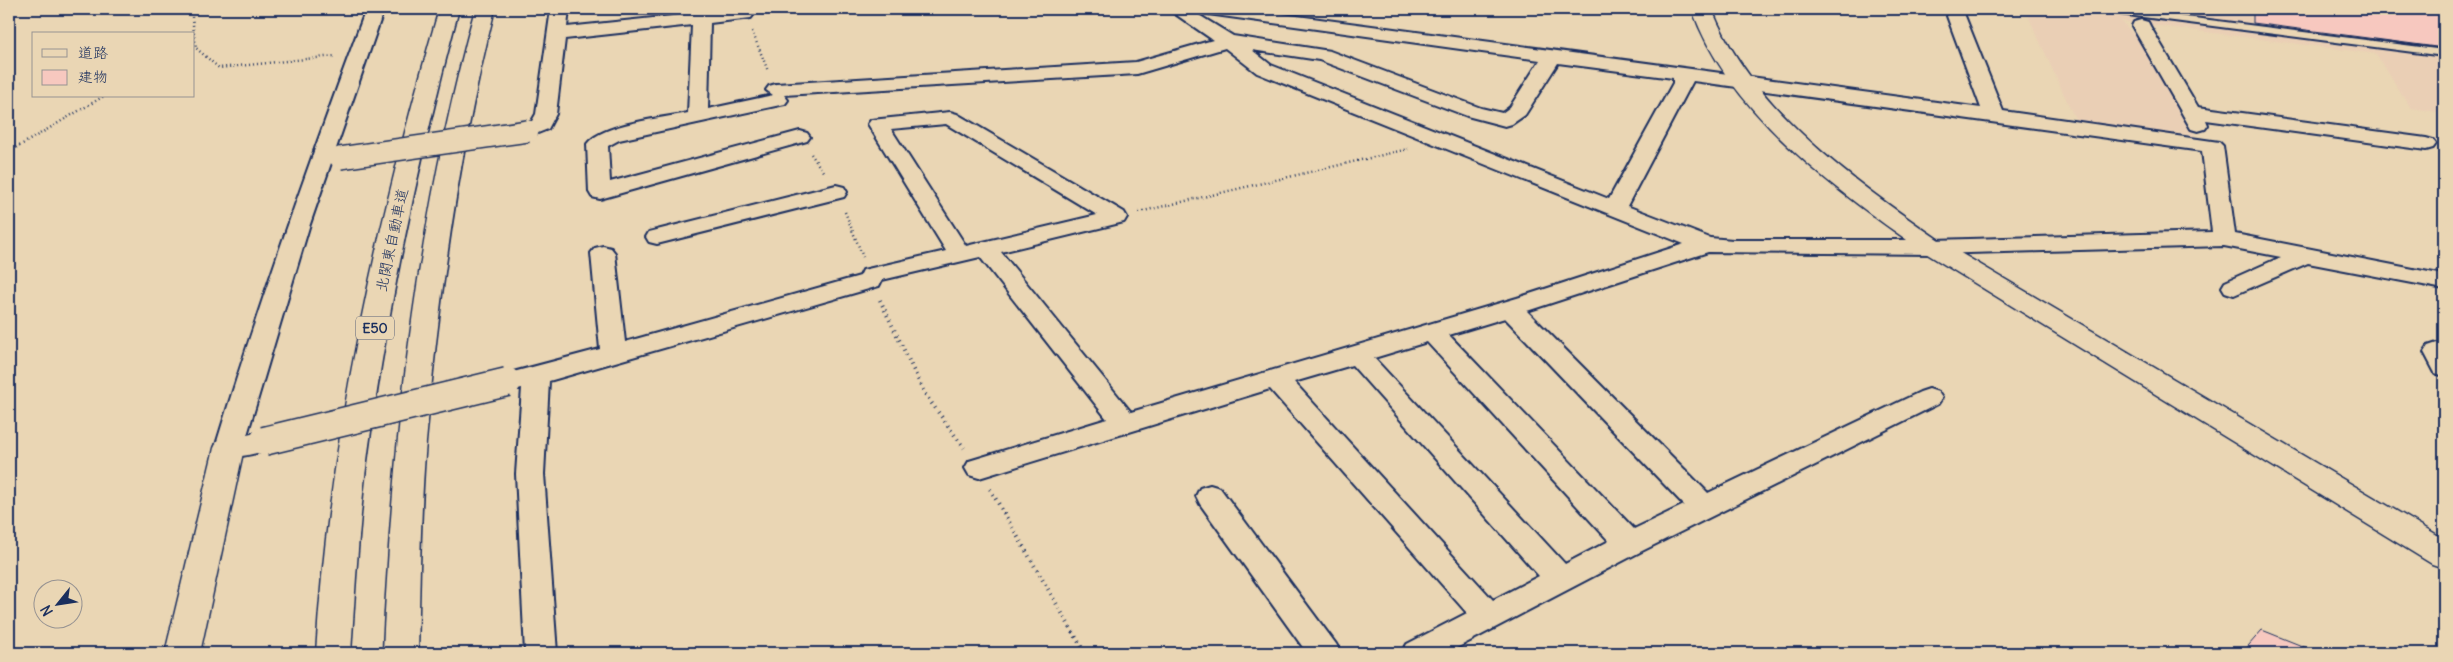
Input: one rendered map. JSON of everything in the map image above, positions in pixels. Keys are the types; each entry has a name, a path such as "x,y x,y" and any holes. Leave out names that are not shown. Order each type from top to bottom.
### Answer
{"main road":[{"name":"北関東自動車道","path":"333,653 353,454 387,256 426,87 449,9"},
{"path":"400,653 411,443 436,238 466,81 485,9"},
{"path":"1702,9 1722,53 1743,83 1786,130 1827,170 1867,201 1933,247 2444,555"},
{"path":"182,653 229,448"}],"street":[{"path":"374,9 358,53 329,159 257,349 229,448 264,442 536,376 871,278 1116,216"},
{"path":"329,159 528,131 541,125 546,114 560,9"},
{"path":"1176,9 1228,40 1264,69 1706,244 1734,247 1933,247 2224,239 2444,282"},
{"path":"1208,9 2212,146"},
{"path":"556,34 745,14"},
{"path":"1956,16 1994,115"},
{"path":"698,116 701,18"},
{"path":"2141,26 2190,112 2212,146 2224,239"},
{"path":"800,137 600,192 597,144 612,134 698,116 777,95 1137,68 1228,40 1323,55 1474,112 1505,120 1518,111 1552,57"},
{"path":"1615,208 1683,84 1682,75"},
{"path":"2190,112 2426,144"},
{"path":"960,255 878,124 950,118 1116,216"},
{"path":"657,237 836,192"},
{"path":"978,468 1433,333 1706,244"},
{"path":"986,249 1125,423"},
{"path":"604,253 613,353"},
{"path":"2234,287 2306,255"},
{"path":"1509,307 1705,508"},
{"path":"1433,333 1630,544"},
{"path":"2444,353 2437,352 2444,367"},
{"path":"1357,355 1561,580"},
{"path":"536,376 530,474 541,653"},
{"path":"1276,379 1489,616"},
{"path":"1418,653 1630,544 1929,398"},
{"path":"1210,496 1325,653"}],"lane":[{"path":"2104,9 2444,53"}],"path":[{"path":"190,9 193,32"},
{"path":"745,14 777,95"},
{"path":"195,48 219,68 358,53"},
{"path":"9,152 101,98"},
{"path":"800,137 836,192 871,278 925,394 978,468 1085,653"},
{"path":"1116,216 1187,202 1443,140"}],"shaded area":[{"path":"2025,9 2444,9 2444,113 2411,108 2376,54 2121,21 2142,43 2195,136 2076,121"}],"building":[{"path":"2253,9 2444,9 2444,48 2253,23"},
{"path":"2262,630 2317,652 2317,653 2242,653"}]}
